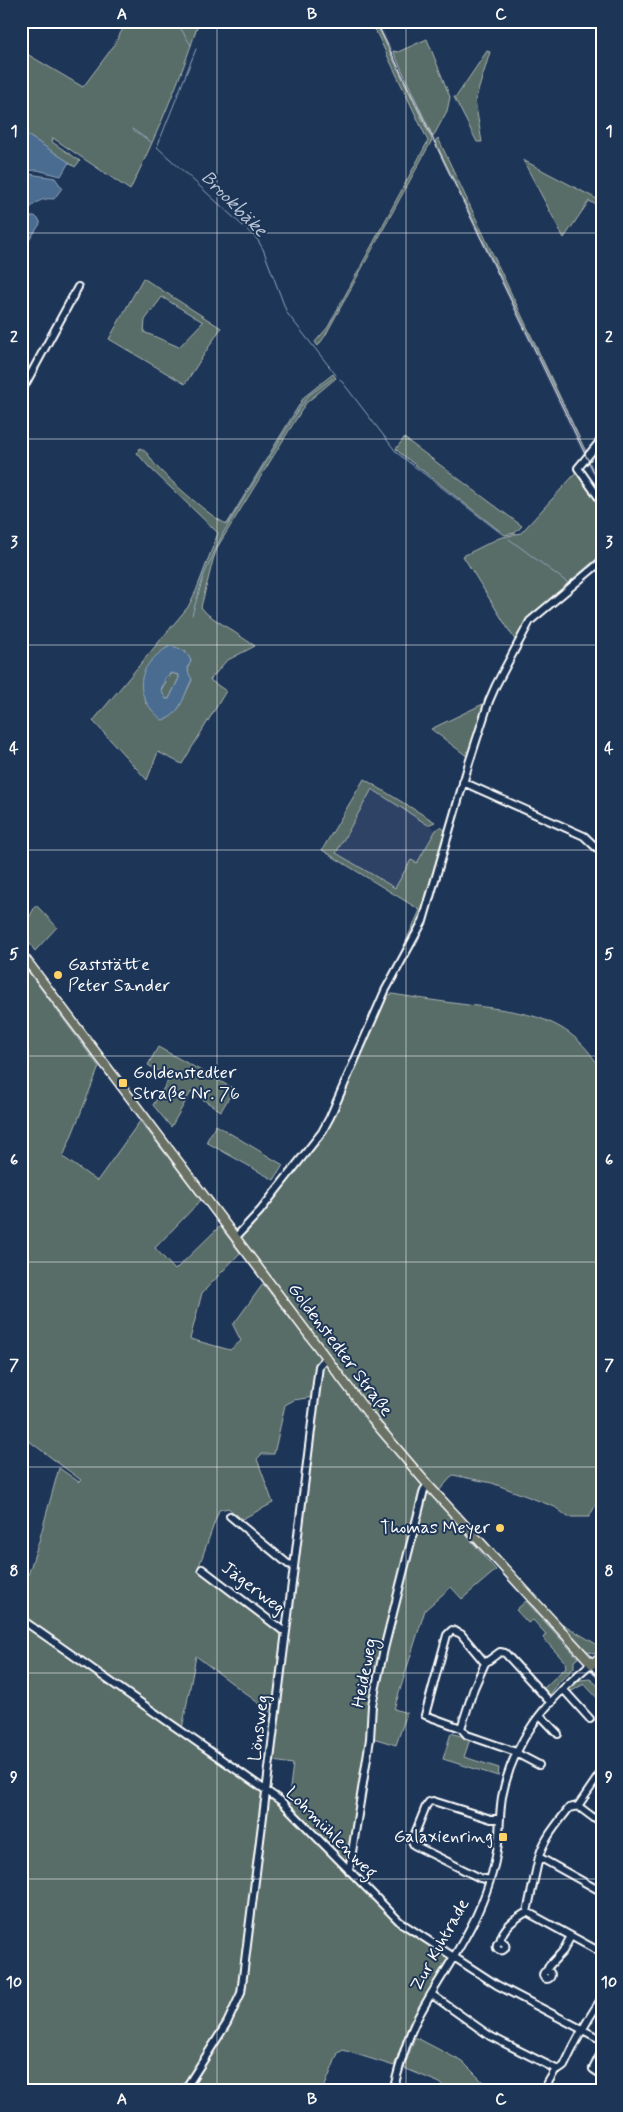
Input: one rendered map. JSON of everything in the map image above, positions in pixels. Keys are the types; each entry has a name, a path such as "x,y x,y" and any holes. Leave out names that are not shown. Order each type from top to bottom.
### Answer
{"main road":[{"name":"Goldenstedter Straße","path":"21,953 376,1424 428,1485 592,1664"},
{"path":"592,1664 602,1655"}],"street":[{"path":"21,392 78,287"},
{"path":"602,439 578,468 602,502"},
{"path":"236,1237 260,1211 318,1137 330,1117 385,990 423,921 463,782 489,702 530,621 602,562"},
{"path":"463,782 584,836 602,853"},
{"name":"Lönsweg","path":"184,2091 227,2023 239,1998 320,1366 326,1357"},
{"name":"Heideweg","path":"349,1872 370,1741 372,1705 384,1649 424,1490 428,1485"},
{"path":"230,1516 288,1564 293,1565"},
{"name":"Jägerweg","path":"202,1568 282,1630 286,1630"},
{"name":"Lohmühlenweg","path":"21,1619 281,1801 400,1922 498,1985 602,2040"},
{"path":"485,1663 461,1634 452,1630 447,1635 424,1712 426,1717 461,1728 467,1735 516,1752 539,1764"},
{"path":"461,1728 474,1688 485,1663 500,1652 504,1653 551,1703"},
{"name":"Goldenstedter Straße","path":"592,1664 602,1676"},
{"name":"Zur Kuhtrade","path":"392,2091 409,2037 431,1994 478,1914 490,1880 499,1835 499,1819 509,1770 516,1752 530,1727 540,1715 563,1689 592,1664"},
{"path":"563,1689 590,1719"},
{"path":"540,1715 558,1734"},
{"path":"500,1941 501,1936 512,1920 527,1912 539,1857 545,1842 569,1808 578,1806 602,1771"},
{"path":"490,1880 480,1878 414,1845 412,1841 429,1802 433,1801 491,1819 499,1819"},
{"path":"578,1806 602,1824"},
{"path":"539,1857 602,1892"},
{"path":"527,1912 602,1953"},
{"path":"548,1970 549,1966 563,1951 571,1936"},
{"path":"431,1994 490,2036 556,2069 564,2066 579,2038 581,2030 602,1998"},
{"path":"602,2052 593,2069 602,2075"},
{"path":"543,2091 556,2069"}],"shaded area":[{"path":"375,21 379,21 602,486 602,495"},
{"path":"21,131 69,162 61,176 37,170 21,171"},
{"path":"29,174 55,178 62,188 54,199 43,200 34,204 21,221 21,178"},
{"path":"35,216 40,221 40,224 26,245 23,245 21,230 31,217"},
{"path":"170,646 183,650 191,661 188,670 192,679 178,710 173,715 162,720 145,700 142,690 144,671 159,654","holes":["171,673 179,675 169,699 166,699 161,690 166,677"]},
{"path":"372,789 436,830 416,863 411,860 395,888 336,853"}],"green space":[{"path":"127,21 199,21 168,107 130,190 53,138 52,142 80,161 75,167 21,131 21,63 27,54 83,87 113,47"},
{"path":"371,21 375,21 432,140 318,346 315,342 328,327 428,141"},
{"path":"427,39 450,97 447,111 433,137 393,51 398,52"},
{"path":"487,51 490,52 475,101 482,142 477,142 454,97 456,97"},
{"path":"438,138 587,454 435,141"},
{"path":"523,160 602,202 602,208 589,201 564,238"},
{"path":"143,278 221,328 185,384 109,339","holes":["162,297 203,322 179,347 144,332 145,320"]},
{"path":"333,374 336,378 306,403 218,546 201,607 207,614 255,646 226,661 210,680 226,691 182,764 158,752 147,780 93,721 188,607 218,533 149,467 137,453 140,448 143,450 158,468 181,490 220,521 227,524 304,397","holes":["185,651 191,661 188,670 192,680 178,709 167,719 145,703"]},
{"path":"404,438 522,526 515,533 505,535 400,453 396,449"},
{"path":"575,474 581,474 602,505 602,560 531,618 515,640 463,556 499,538 521,533"},
{"path":"171,673 179,675 179,678 169,699 165,699 161,690"},
{"path":"485,703 468,757 431,729"},
{"path":"364,779 435,822 428,825 372,789 336,853 395,888 411,860 417,863 436,830 441,827 446,831 418,927 386,986 420,910 322,850"},
{"path":"36,905 57,927 35,951 21,932"},
{"path":"21,962 99,1067 63,1157 97,1181 140,1121 201,1200 155,1248 175,1270 220,1226 240,1253 202,1293 190,1339 230,1350 241,1341 233,1325 263,1284 320,1357 313,1397 294,1400 285,1405 274,1454 262,1454 257,1459 273,1503 242,1519 228,1508 219,1510 199,1566 206,1577 284,1635 274,1715 196,1656 182,1729 21,1614 21,1597 59,1468 79,1482 81,1480 21,1435"},
{"path":"392,994 509,1011 545,1020 561,1028 576,1039 590,1053 602,1072 602,1481 598,1486 599,1499 589,1517 568,1517 555,1507 492,1483 453,1475 438,1492 378,1424 240,1238 330,1125 387,996"},
{"path":"158,1047 234,1089 221,1111 191,1092 171,1127 153,1105 170,1078 148,1065"},
{"path":"216,1125 283,1165 274,1180 206,1142"},
{"path":"325,1365 423,1486 383,1649 346,1865 288,1803 293,1764 273,1761 320,1370"},
{"path":"424,1494 431,1494 496,1570 462,1599 451,1587 425,1610 394,1709 407,1713 396,1745 373,1738 378,1684"},
{"path":"526,1601 578,1658 574,1661 574,1668 560,1681 549,1696 543,1689 566,1667 565,1662 543,1638 546,1634 533,1620 528,1623 516,1610"},
{"path":"556,1620 601,1647 599,1643 602,1640 602,1649 593,1653 584,1650"},
{"path":"21,1621 214,1756 263,1794 239,1989 234,2006 181,2091 21,2091"},
{"path":"590,1679 602,1689 602,1703 585,1685 572,1691 569,1690 580,1680"},
{"path":"451,1733 470,1739 464,1757 499,1768 498,1776 443,1759"},
{"path":"270,1797 281,1805 392,1918 409,1932 449,1958 411,2021 394,2066 343,2050 338,2053 323,2091 186,2091 244,1996 268,1800"},
{"path":"415,2037 463,2062 492,2091 449,2091 440,2083 404,2068"}],"waterway":[{"name":"Brookbäke","path":"176,21 191,45"},
{"name":"Brookbäke","path":"196,49 157,147 257,239 263,249 287,313 336,375"},
{"path":"132,129 151,142"},
{"path":"192,615 204,575 223,533 299,409 309,395 333,378"},
{"name":"Brookbäke","path":"340,379 397,453 502,534"},
{"name":"Brookbäke","path":"509,539 568,583 602,554"}],"railway":[{"path":"376,21 602,489"}],"place":[{"name":"Gaststätte Peter Sander","path":"58,975"},
{"name":"Goldenstedter Straße Nr. 76","path":"123,1083"},
{"name":"Thomas Meyer","path":"500,1528"},
{"name":"Galaxienring","path":"503,1837"}]}
